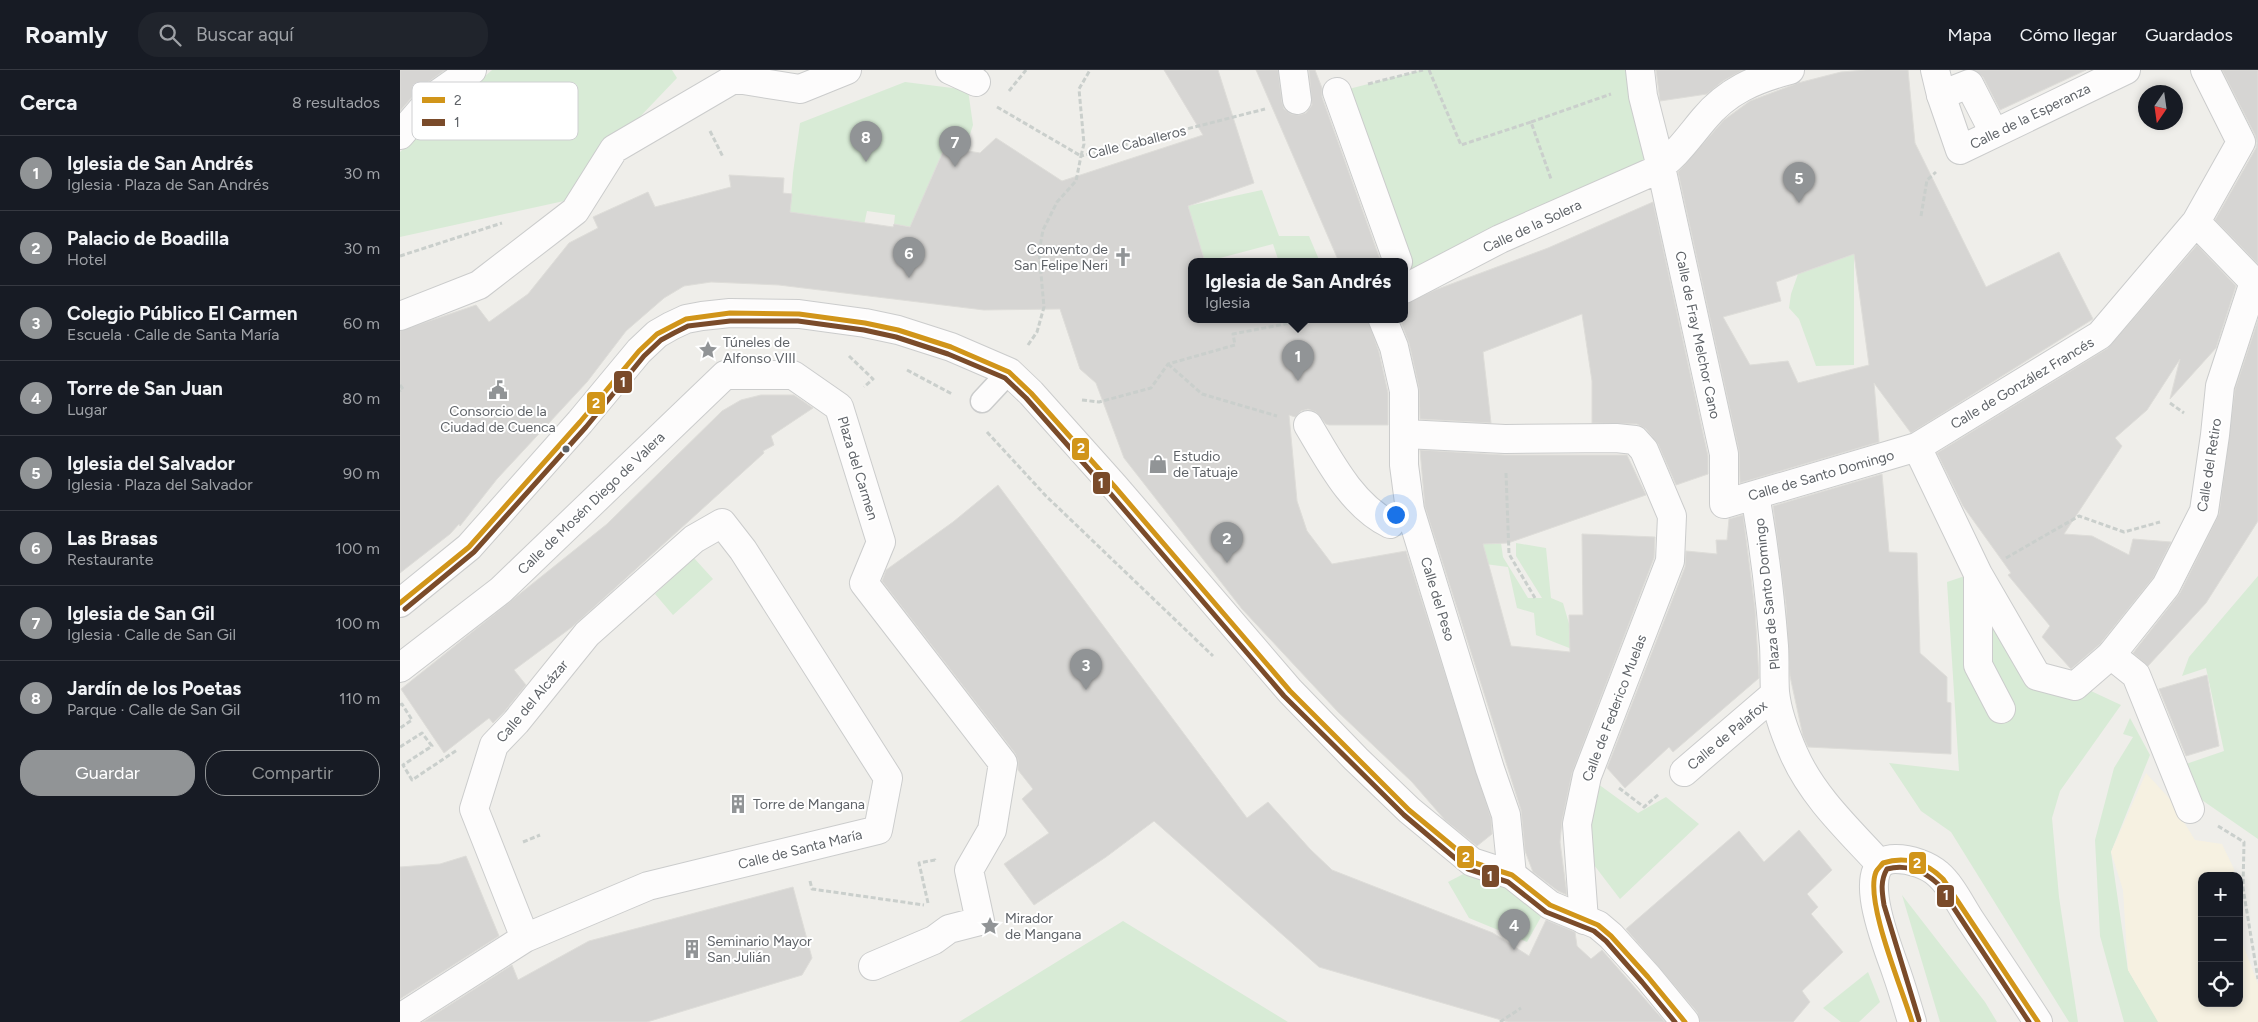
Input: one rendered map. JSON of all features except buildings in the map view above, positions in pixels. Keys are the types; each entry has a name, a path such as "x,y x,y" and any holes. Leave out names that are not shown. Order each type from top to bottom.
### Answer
{"street":[{"path":"455,82 472,70"},
{"path":"400,316 479,285 575,211 614,149 743,74 800,89 847,70"},
{"path":"950,70 976,82"},
{"path":"1293,70 1297,100"},
{"name":"Calle de Fray Melchor Cano","path":"1640,70 1643,96 1661,167 1724,454 1724,504"},
{"name":"Calle de la Solera","path":"1408,284 1500,239 1661,167 1680,149 1705,118 1735,90 1755,80 1790,70"},
{"name":"Calle de la Esperanza","path":"1988,121 1969,84 1938,83 1960,150 2126,70"},
{"name":"Calle de González Francés","path":"1917,447 2100,335 2196,222 2241,142 2205,70"},
{"path":"1337,92 1397,258"},
{"path":"400,135 412,121"},
{"name":"Calle del Retiro","path":"1917,447 1978,574 2037,676 2075,686 2111,655 2166,586 2204,511 2216,435 2220,386 2254,282 2196,222"},
{"path":"400,603 469,547 580,422 638,351 656,334 686,319 721,314 765,312 799,314 865,323 898,330 951,347 1009,372 1031,393 1110,480 1290,691 1349,753 1409,810 1455,850 1472,862 1512,875 1550,905 1598,925 1611,936 1648,977 1685,1022"},
{"name":"Calle del Peso","path":"1384,323 1401,372 1404,391 1404,465 1410,510 1506,815 1512,875"},
{"name":"Calle de Mosén Diego de Valera","path":"400,668 501,590 725,375 792,375"},
{"name":"Plaza del Carmen","path":"792,375 839,407 880,542 864,582 1003,763 992,830 969,870 980,922 949,929 934,940 873,966"},
{"path":"1308,425 1352,492 1379,518 1390,524"},
{"path":"1405,434 1505,445"},
{"name":"Calle de Federico Muelas","path":"1505,445 1578,434 1635,440 1644,450 1672,516 1670,561 1587,776 1577,824 1584,920"},
{"name":"Calle de Santo Domingo","path":"1724,504 1917,447"},
{"name":"Plaza de Santo Domingo","path":"1755,495 1762,533 1770,604 1775,694"},
{"name":"Calle del Alcázar","path":"525,938 474,809 494,746 516,722 587,634 694,539 722,523"},
{"name":"Calle de Santa María","path":"400,1018 525,938 648,886 878,830 888,778 743,550 722,523"},
{"name":"Calle del Retiro","path":"1978,574 1978,665 2001,709"},
{"path":"2111,655 2136,675 2190,809"},
{"name":"Calle de Palafox","path":"1684,772 1775,694 1794,754 1812,787 1836,817 1880,864"},
{"path":"1912,1022 1879,919 1874,890 1877,870 1880,864 1890,859 1902,859 1921,864 1938,874 1954,895 2038,1022"}],"lane":[{"path":"982,401 1009,372"}],"path":[{"path":"1008,92 1026,70"},
{"path":"976,82 997,107 1081,156 1084,144 1079,89 1090,70"},
{"path":"1337,92 1423,70"},
{"path":"1429,70 1461,144 1531,122 1620,90"},
{"path":"997,107 1003,100"},
{"name":"Calle Caballeros","path":"1009,372 1038,332 1044,307 1039,252 1043,230 1057,202 1076,181 1081,156 1297,100"},
{"path":"1531,122 1564,210"},
{"path":"1921,216 1927,180 1960,150"},
{"path":"400,256 511,220"},
{"path":"1031,393 1099,402 1151,388 1168,364 1235,344 1233,334 1290,323"},
{"path":"1168,364 1202,394 1308,425"},
{"path":"904,368 954,395"},
{"path":"400,385 403,388 400,391"},
{"path":"986,431 1046,496 1216,659"},
{"path":"1505,445 1509,554 1534,598"},
{"path":"1978,574 2079,516 2124,532 2204,511"},
{"path":"400,705 402,704 412,720 400,728"},
{"path":"400,747 422,733 432,746 403,765 412,780 458,749"},
{"path":"1592,767 1644,807 1684,772"},
{"path":"2190,809 2244,842 2243,888 2258,979"},
{"path":"812,889 928,905 919,863 935,860 937,870"},
{"path":"1500,1022 1521,1008"}],"green space":[{"path":"492,70 672,70 677,78 592,167 564,201 400,237 400,152 413,140 578,140 578,82 479,82"},
{"path":"1423,70 1640,70 1661,167 1408,288 1408,258 1397,258 1337,92"},
{"path":"905,82 968,90 973,125 965,150 945,147 931,179 947,233 894,224 895,215 867,211 864,225 790,212 800,123"},
{"path":"1262,190 1279,236 1309,236 1318,258 1278,258 1273,244 1220,258 1204,258 1188,206"},
{"path":"1854,254 1854,365 1816,366 1799,319 1789,308 1791,294 1798,274"},
{"path":"1495,500 1503,557 1528,598 1542,598 1516,556 1516,543 1546,548 1551,598 1563,603 1577,651 1536,635 1534,613 1517,608 1508,567 1485,564 1477,503"},
{"path":"694,558 713,579 673,615 655,594"},
{"path":"1971,574 1985,662 1983,594 2032,682 2091,691 2121,705 2060,791 2052,818 2059,897 2078,1022 2069,1022 1951,832 1921,811 1889,763 1959,771 1947,582"},
{"path":"2258,576 2258,839 2199,798 2186,764 2224,751 2206,668 2182,676 2189,657"},
{"path":"2130,718 2150,755 2111,852 2128,970 2159,1022 2124,1022 2100,936 2095,840 2114,768 2133,737 2123,734"},
{"path":"1587,776 1638,813 1666,797 1699,824 1620,899 1594,865"},
{"path":"1473,869 1509,883 1541,917 1527,942 1469,918 1448,882"},
{"path":"1902,895 1985,1002 1997,1022 1940,1022"},
{"path":"1123,921 1288,1022 959,1022"},
{"path":"1868,972 1880,1002 1859,1022 1841,1022 1823,1008"}],"sand":[{"path":"2146,773 2169,798 2195,840 2222,844 2234,872 2198,872 2198,1007 2243,1007 2243,945 2258,984 2258,1022 2158,1022 2128,970 2123,890 2111,852"}],"transit line":[{"name":"2","path":"400,603 469,547 580,422 639,351 657,334 686,319 730,313 799,314 865,323 898,330 951,347 1009,372 1031,393 1115,487 1290,691 1409,810 1472,862 1512,875 1550,905 1598,925 1611,936 1648,977 1685,1022"},
{"name":"1","path":"405,609 474,552 586,427 644,356 661,340 688,326 730,321 798,321 864,330 896,337 948,354 1005,378 1026,398 1109,492 1284,696 1404,815 1468,869 1508,882 1546,912 1594,931 1606,941 1675,1022"},
{"name":"2","path":"1912,1022 1886,946 1875,903 1874,885 1877,870 1883,863 1899,860 1915,862 1930,868 1943,879 2038,1022"},
{"name":"1","path":"1919,1020 1884,905 1882,882 1887,869 1908,868 1927,875 1938,884 2029,1022"}],"place":[{"name":"Jardín de los Poetas","path":"866,162"},
{"name":"Iglesia de San Gil","path":"955,167"},
{"name":"Iglesia del Salvador","path":"1799,203"},
{"name":"Convento de San Felipe Neri","path":"1123,257"},
{"name":"Las Brasas","path":"909,278"},
{"name":"Túneles de Alfonso VIII","path":"708,350"},
{"name":"Iglesia de San Andrés","path":"1298,381"},
{"name":"Consorcio de la Ciudad de Cuenca","path":"498,390"},
{"name":"Estudio de Tatuaje","path":"1158,464"},
{"name":"Palacio de Boadilla","path":"1227,563"},
{"name":"Colegio Público El Carmen","path":"1086,690"},
{"name":"Torre de Mangana","path":"738,804"},
{"name":"Mirador de Mangana","path":"990,926"},
{"name":"Seminario Mayor San Julián","path":"692,949"},
{"name":"Torre de San Juan","path":"1514,950"}]}
